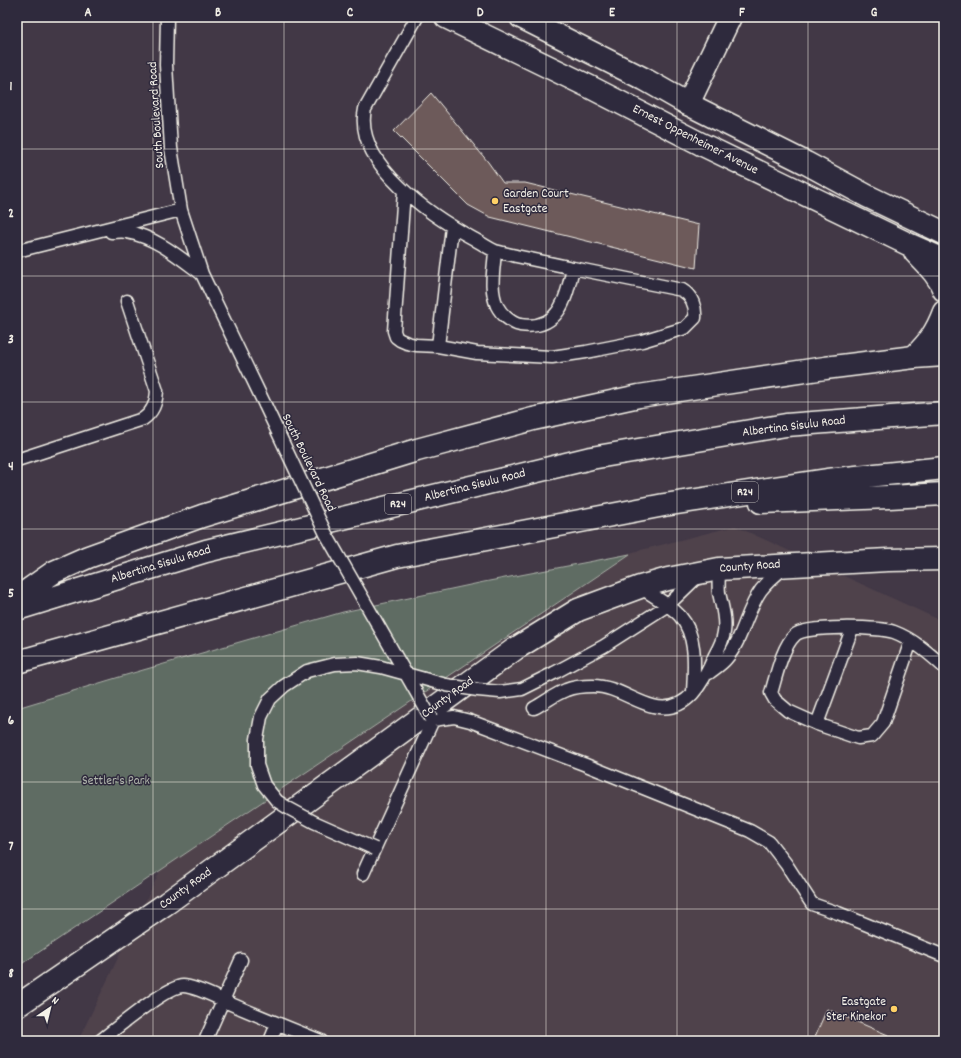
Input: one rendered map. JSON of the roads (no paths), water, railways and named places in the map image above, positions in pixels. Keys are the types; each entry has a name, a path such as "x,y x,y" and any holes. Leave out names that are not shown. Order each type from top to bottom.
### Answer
{"main road":[{"name":"Ernest Oppenheimer Avenue","path":"446,17 590,86 701,144 944,260"},
{"path":"521,17 644,79 688,104 806,163 867,196 944,233"},
{"path":"688,104 730,17"},
{"path":"908,244 935,273 944,290"},
{"path":"914,357 931,340 944,312"},
{"path":"17,598 54,572 88,557 202,516 417,450 532,419 639,396 826,368 914,357 944,355"},
{"name":"Albertina Sisulu Road","path":"17,609 206,551 591,458 786,425 944,413"},
{"name":"R24","path":"17,662 397,556 664,505 827,480 944,468"},
{"path":"664,505 944,494"},
{"name":"County Road","path":"17,1006 167,903 515,649 578,610 640,587 710,570 888,560 944,559"}],"lane":[{"name":"South Boulevard Road","path":"168,17 166,65 171,148 181,210 202,274 326,534 432,719"},
{"path":"404,191 394,331 396,337 407,343 438,346 477,353 552,357 642,341 685,328 695,318 692,300 688,294 682,290 495,251 452,227 404,191 386,171 374,154 364,128 363,116 370,99 417,17"},
{"path":"17,251 181,210"},
{"path":"438,346 452,227"},
{"path":"92,233 126,232 148,239 181,258 202,274"},
{"path":"495,251 492,273 492,290 496,305 501,313 517,324 528,326 538,325 545,324 552,319 564,301 573,268"},
{"path":"17,460 142,419 152,411 156,400 157,391 127,301"},
{"path":"705,677 725,660 732,650 740,636 749,612 760,591 770,579 788,565"},
{"path":"375,849 314,822 288,808 277,801 264,785 256,765 257,739 261,717 270,699 284,686 307,671 335,664 357,663 380,667 446,685 500,692 522,689 604,646 668,606 710,570 718,585 724,618 724,633 705,677 693,695 676,706 662,708 652,706 610,689 589,686 566,690 534,708"},
{"path":"640,587 679,615 691,635 694,674 693,695"},
{"path":"911,641 883,723 872,736 858,738 817,724 788,711 775,700 771,693 779,664 788,645 796,634 812,629 875,629 894,632 911,641 944,667"},
{"path":"817,724 852,629"},
{"path":"363,874 432,719 454,717 470,721 586,765 750,831 769,842 786,864 812,904 944,956"},
{"path":"205,1041 241,960"},
{"path":"100,1041 154,1000 182,986 205,992 277,1024 321,1041"},
{"path":"270,1041 277,1024"}],"place":[{"name":"Garden Court Eastgate","path":"495,201"},
{"name":"Eastgate Ster Kinekor","path":"894,1009"}],"park label":[{"name":"Settler's Park","path":"116,781"}]}
